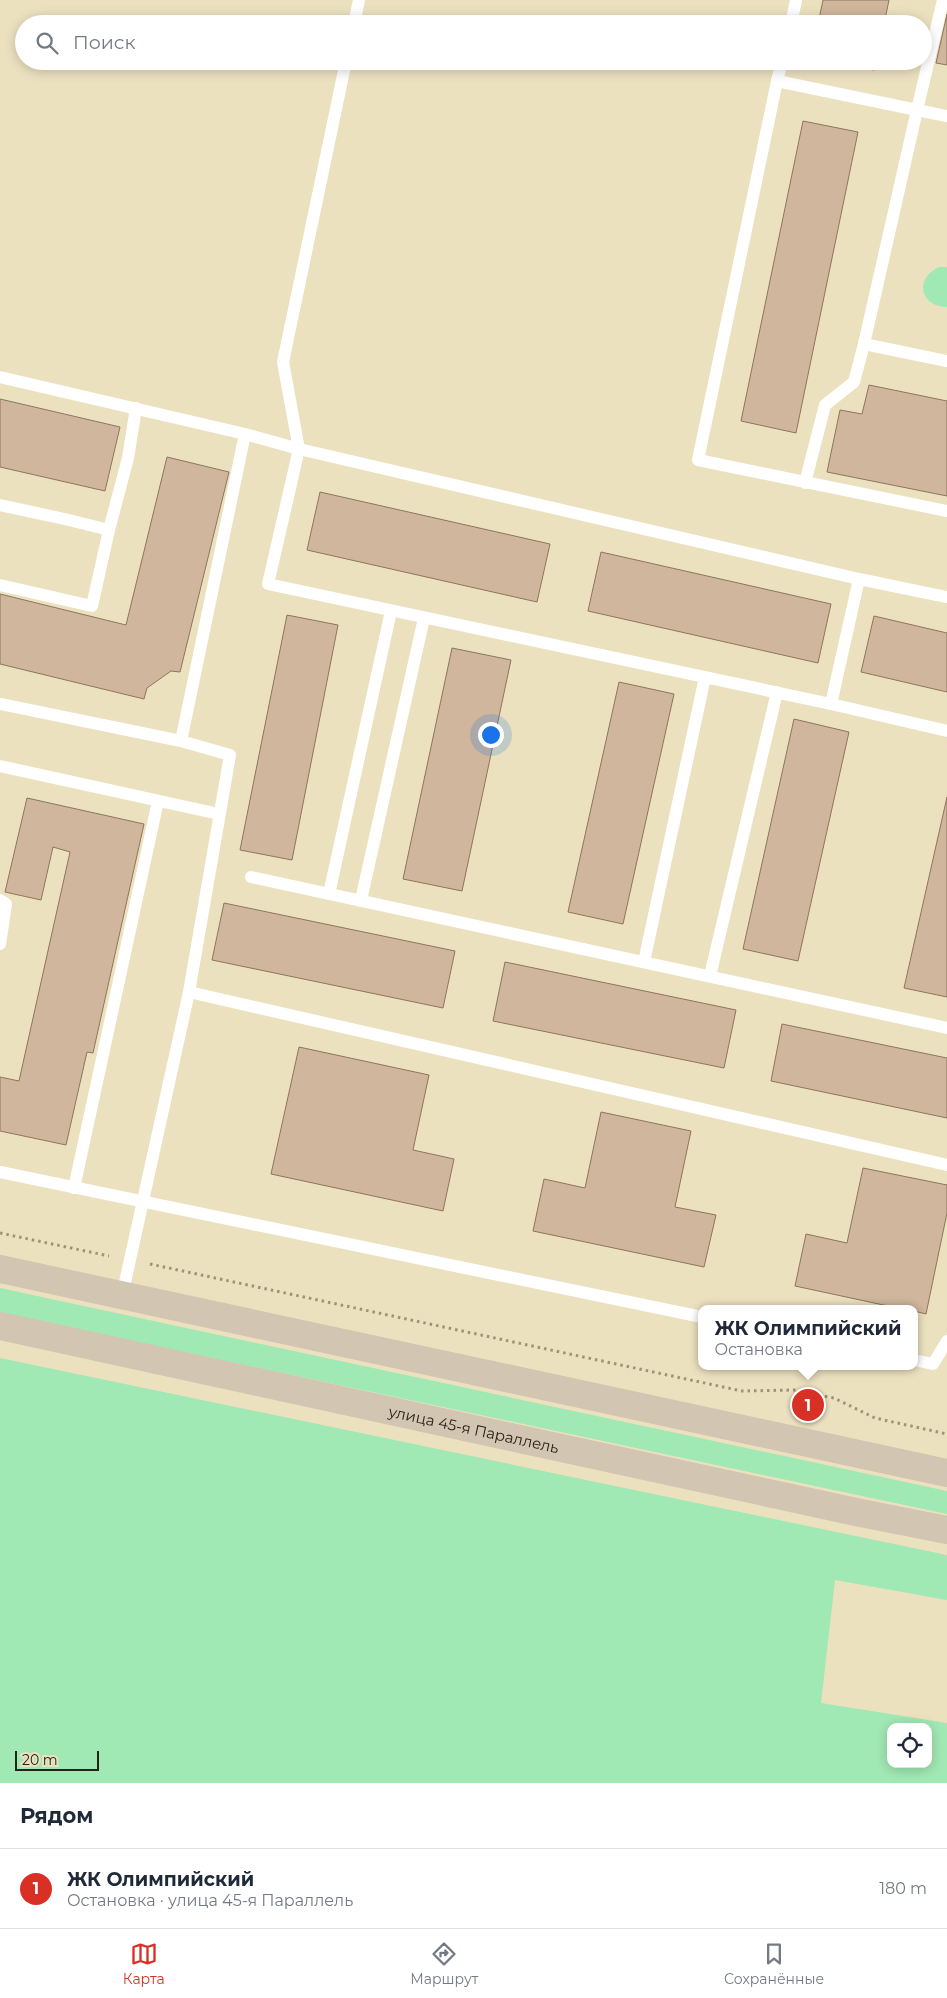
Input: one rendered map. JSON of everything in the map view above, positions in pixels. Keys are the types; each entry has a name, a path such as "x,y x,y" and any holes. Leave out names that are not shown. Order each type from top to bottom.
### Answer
{"main road":[{"path":"0,1269 947,1474"},
{"name":"улица 45-я Параллель","path":"0,1326 817,1504 947,1530"}],"lane":[{"path":"356,15 359,0"},
{"path":"793,15 796,0"},
{"path":"932,47 943,0"},
{"path":"344,70 283,362 300,449 268,584 777,692 947,731"},
{"path":"780,70 698,460 947,511"},
{"path":"806,483 825,405 854,382 926,70"},
{"path":"778,81 947,116"},
{"path":"864,344 947,362"},
{"path":"0,377 246,434 300,449 860,579 947,597"},
{"path":"0,585 92,606 128,458 136,408"},
{"path":"181,741 236,473 246,434"},
{"path":"0,505 109,530"},
{"path":"831,704 860,579"},
{"path":"329,894 391,611"},
{"path":"361,900 424,618"},
{"path":"644,962 705,677"},
{"path":"710,976 777,692"},
{"path":"0,704 181,741 230,755 190,992 122,1296"},
{"path":"0,766 219,814"},
{"path":"74,1188 158,801"},
{"path":"251,877 947,1028"},
{"path":"0,900 6,904 0,944"},
{"path":"190,992 947,1165"},
{"path":"0,1172 698,1315"},
{"path":"918,1361 933,1364 947,1341"}],"path":[{"path":"0,1232 742,1391 794,1390 834,1398 875,1418 947,1434"}],"green space":[{"path":"939,267 947,267 947,307 938,306 931,302 926,297 924,291 923,284 926,278"},
{"path":"0,1288 947,1491 947,1514 0,1313"},
{"path":"0,1358 947,1555 947,1600 835,1580 821,1703 947,1723 947,1783 0,1783"}],"building":[{"path":"823,0 889,0 886,15 820,15"},
{"path":"947,14 947,65 936,63"},
{"path":"803,121 858,132 796,433 741,421"},
{"path":"869,385 947,401 947,496 827,472 840,410 862,414"},
{"path":"0,399 120,427 105,491 0,467"},
{"path":"167,457 229,472 180,672 171,671 147,688 144,699 0,664 0,594 126,625"},
{"path":"320,492 550,544 537,602 307,550"},
{"path":"601,552 831,604 818,663 588,611"},
{"path":"287,615 338,625 292,860 240,850"},
{"path":"874,616 947,633 947,692 861,672"},
{"path":"452,648 511,660 462,891 403,879"},
{"path":"619,682 674,694 623,924 568,912"},
{"path":"794,719 849,732 798,961 743,949"},
{"path":"947,797 947,997 904,988"},
{"path":"27,798 144,824 93,1053 87,1052 66,1145 0,1131 0,1077 19,1081 70,852 53,847 41,900 5,892"},
{"path":"224,903 455,951 443,1008 212,960"},
{"path":"505,962 736,1010 724,1068 493,1021"},
{"path":"782,1024 947,1058 947,1118 771,1081"},
{"path":"299,1047 429,1075 413,1150 454,1159 443,1211 271,1174"},
{"path":"601,1112 691,1131 675,1207 716,1215 704,1267 533,1231 544,1179 585,1188"},
{"path":"863,1168 947,1185 947,1213 926,1314 918,1312 918,1305 883,1305 795,1286 806,1234 847,1243"}],"place":[{"name":"ЖК Олимпийский","path":"808,1405"}]}
